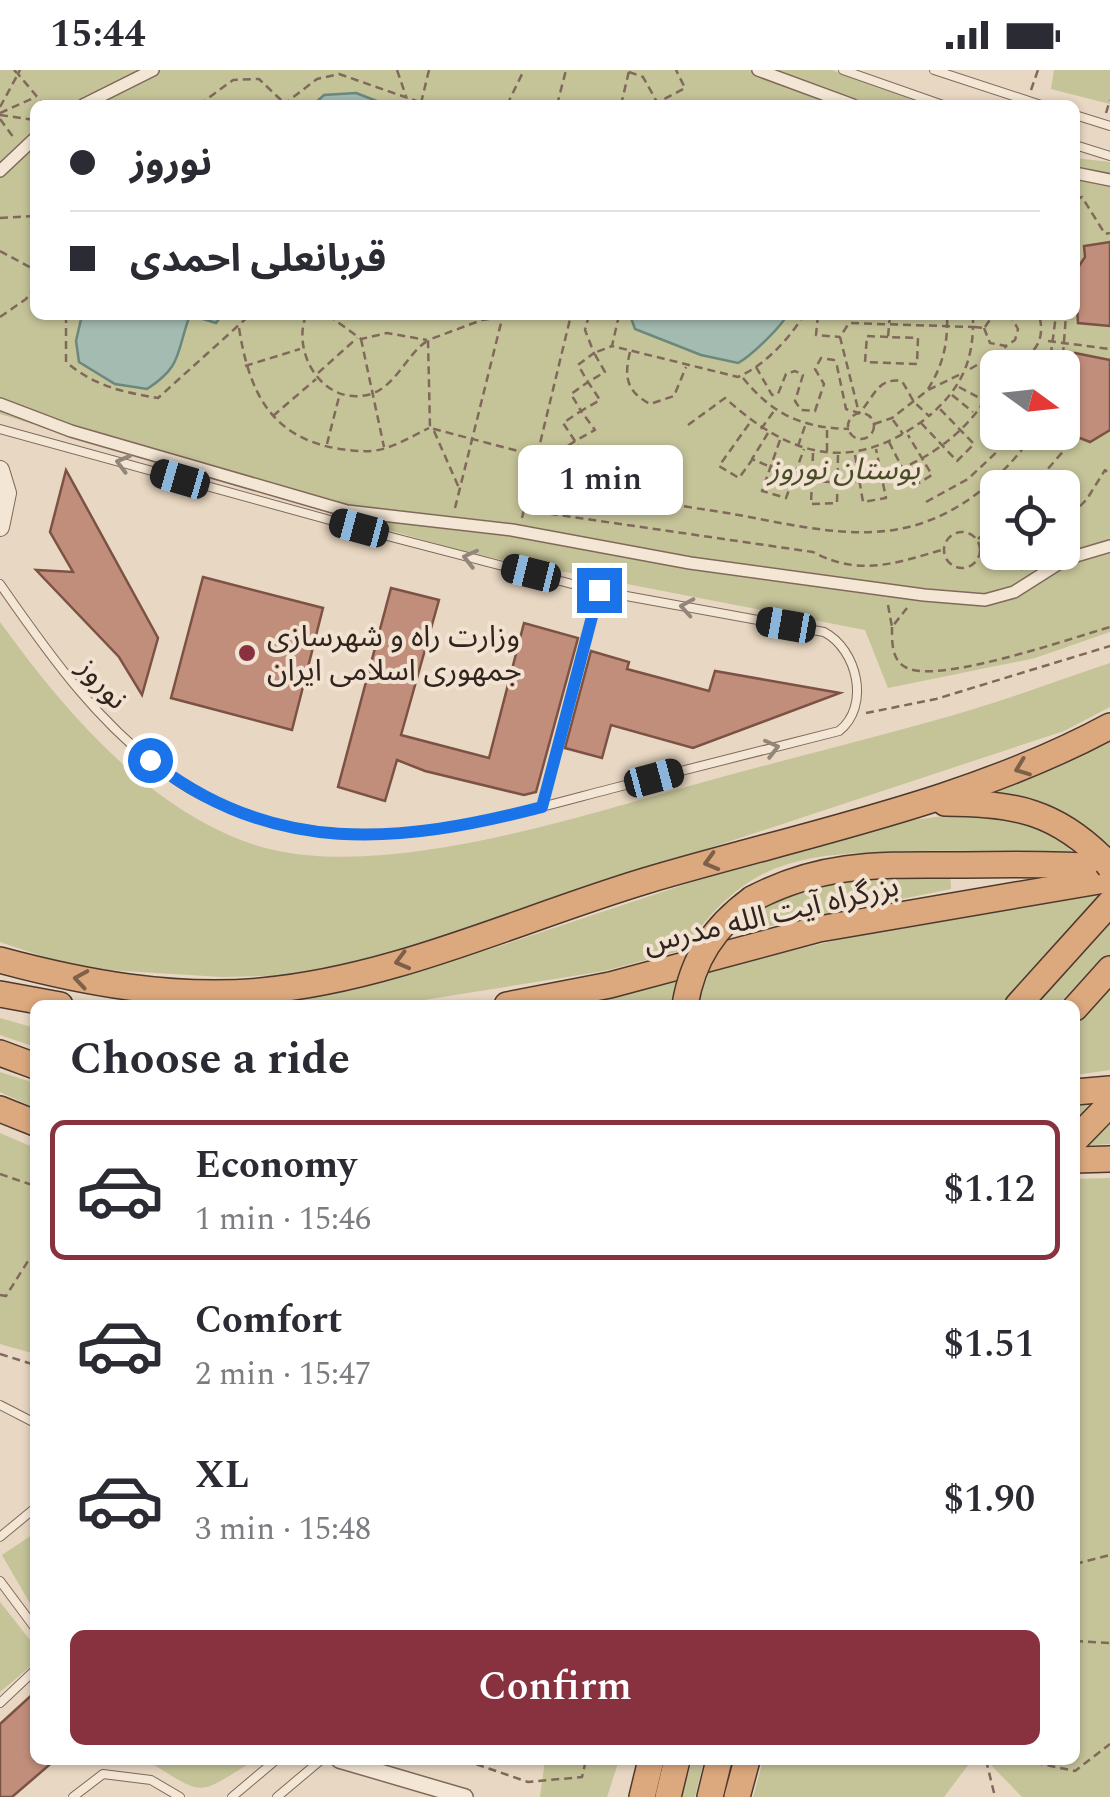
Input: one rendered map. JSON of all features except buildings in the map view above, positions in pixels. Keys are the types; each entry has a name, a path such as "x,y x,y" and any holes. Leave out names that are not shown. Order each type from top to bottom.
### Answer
{"highway":[{"path":"0,960 57,976 191,994 265,991 312,984 425,955 641,882 917,802 1057,755 1110,726"},
{"path":"917,802 991,802 1045,816 1072,830 1109,869"},
{"path":"687,1000 698,958 732,914 775,887 819,872 882,863 1109,869"},
{"name":"بزرگراه آیت الله مدرس","path":"533,1000 610,985 820,930 1109,869"},
{"path":"1022,1000 1110,902"},
{"path":"1080,1002 1110,969"},
{"path":"0,994 33,1000"},
{"path":"0,1053 30,1064"},
{"path":"1080,1092 1110,1089"},
{"path":"1080,1134 1110,1089"},
{"path":"1080,1134 1110,1104"},
{"path":"0,1108 30,1121"},
{"path":"1080,1160 1110,1159"},
{"path":"642,1797 650,1765"},
{"path":"668,1797 677,1765"},
{"path":"710,1797 718,1765"},
{"path":"736,1797 746,1765"}],"street":[{"path":"91,100 154,70"},
{"path":"758,70 839,100"},
{"path":"0,172 30,142"},
{"path":"1080,173 1110,180"},
{"path":"0,404 71,430 346,511 518,532 690,562 924,595 985,600 1014,592 1066,560 1110,546"},
{"path":"0,470 8,494 0,527"},
{"path":"356,1765 465,1797"}],"lane":[{"path":"843,70 929,100"},
{"path":"934,70 1024,100"},
{"path":"1080,117 1110,126"},
{"path":"1080,147 1110,156"},
{"path":"0,429 599,590 824,632 835,638 850,658 856,694 854,713"},
{"name":"نوروز","path":"0,584 67,680 121,737 179,783 228,808 270,823 338,836 390,836 477,824 839,730 854,713"},
{"path":"542,807 599,590"},
{"path":"0,1405 30,1420"},
{"path":"0,1537 30,1512"},
{"path":"0,1581 30,1621"},
{"path":"0,1703 30,1675"},
{"path":"232,1797 270,1765"},
{"path":"277,1797 316,1765"},
{"path":"73,1797 103,1774 152,1780 180,1797"}],"path":[{"path":"396,70 406,98"},
{"path":"422,100 429,70"},
{"path":"510,100 524,70"},
{"path":"558,100 566,70"},
{"path":"662,100 685,88 676,70"},
{"path":"1027,100 1038,70"},
{"path":"0,114 17,71 40,100"},
{"path":"622,100 629,71 643,78 653,100"},
{"path":"289,100 317,79 339,74 412,100"},
{"path":"207,100 233,80 259,79 280,100"},
{"path":"31,100 38,97"},
{"path":"0,114 30,101"},
{"path":"0,114 30,119"},
{"path":"0,114 24,146"},
{"path":"1080,199 1105,234 1110,233"},
{"path":"0,218 30,216"},
{"path":"0,251 30,267"},
{"path":"0,317 30,294"},
{"path":"66,320 66,362 88,380 116,392 158,398 245,320"},
{"path":"304,320 301,349 317,377 341,392 373,393 388,384 412,351 428,340 478,320"},
{"path":"335,320 359,338 384,449"},
{"path":"451,524 501,320"},
{"path":"518,532 570,320"},
{"path":"239,326 245,366 272,416 287,430 326,447 357,452 384,449 432,429 549,459 595,430 571,394 605,372 585,330 588,320"},
{"path":"612,346 618,320"},
{"path":"740,376 791,336 801,320"},
{"path":"818,320 816,335 840,338"},
{"path":"888,337 890,320"},
{"path":"928,390 940,370 947,346 947,320"},
{"path":"688,425 724,398 768,433 804,448 855,452 875,447 905,434 951,394 967,371 973,320"},
{"path":"984,328 990,320"},
{"path":"1004,350 1015,340 1018,329 1013,320"},
{"path":"1035,350 1040,340 1038,320"},
{"path":"1051,350 1055,320"},
{"path":"1063,350 1066,320"},
{"path":"849,323 840,338 859,413"},
{"path":"849,323 984,328"},
{"path":"984,328 990,343 1006,346"},
{"path":"272,416 359,338 387,332 428,340"},
{"path":"866,336 888,337 918,338 918,364 865,362 866,336"},
{"path":"428,340 432,429 460,490"},
{"path":"1040,340 1110,349"},
{"path":"610,494 562,423 600,400 578,365 612,346 740,376 774,410 805,425 849,429"},
{"path":"245,366 301,349"},
{"path":"630,350 625,372 627,385 635,396 650,404 674,396 687,364"},
{"path":"756,367 772,396 778,394 786,374 803,375 794,402 801,410 814,411 824,384 815,369 817,361 834,360 846,410 859,413 867,414 874,424 865,438 853,436 849,421 859,413 884,380 902,380 914,402 930,416"},
{"path":"874,424 892,418 928,390 980,363"},
{"path":"957,386 980,399"},
{"path":"326,447 341,392"},
{"path":"951,394 975,413"},
{"path":"752,459 812,480 859,482 903,469 960,429 980,406"},
{"path":"920,423 957,460 974,444 939,408"},
{"path":"762,429 774,410"},
{"path":"888,442 912,486 932,475 892,418"},
{"path":"751,422 719,466 739,478 768,433"},
{"path":"798,446 805,425"},
{"path":"827,451 828,428"},
{"path":"780,440 762,491 786,498 804,448"},
{"path":"855,452 863,502 886,498 875,447"},
{"path":"813,450 811,504 837,503 838,452"},
{"path":"926,502 968,479 999,450"},
{"path":"530,482 820,528 885,530 914,526 960,506 1005,470 1021,450"},
{"path":"1047,470 1065,450"},
{"path":"1080,506 1105,470 1110,475"},
{"path":"524,510 812,552 835,564 883,567 944,549"},
{"path":"958,532 969,533 978,540 980,552 970,566 952,565 944,549 948,538 958,532"},
{"path":"888,590 892,646 898,660 908,669 941,670 993,660 1110,627"},
{"path":"892,627 904,610 924,595"},
{"path":"854,713 936,700 1110,646"},
{"path":"0,1174 30,1184"},
{"path":"0,1295 6,1296 30,1261"},
{"path":"0,1354 30,1363"},
{"path":"1080,1563 1110,1555"},
{"path":"1080,1641 1110,1643"},
{"path":"1047,1765 1076,1771 1110,1744"},
{"path":"479,1765 528,1782 582,1777 585,1765"},
{"path":"987,1765 995,1797"}],"green space":[{"name":"بوستان نوروز","path":"0,70 832,70 913,100 30,100 30,320 1080,320 1080,159 1110,162 1110,632 1035,658 888,688 865,630 472,554 0,414"},
{"path":"1054,70 1110,70 1110,104 1051,89"},
{"path":"0,622 79,721 142,781 213,828 252,844 303,855 419,851 544,826 941,719 1110,663 1110,707 1064,731 637,872 431,945 303,975 222,977 107,970 59,962 0,942"},
{"path":"1110,736 1110,848 1055,810 990,791"},
{"path":"959,814 1006,818 1049,832 1073,853 911,851 812,858 772,870 742,887 704,922 684,950 604,971 424,1000 266,1000 356,987 491,949 752,862 897,822"},
{"path":"950,872 951,889 740,932 757,910 809,882"},
{"path":"1110,890 1110,1070 1080,1074 1080,1000 601,1000 680,977 909,923"},
{"path":"0,1018 30,1027 30,1045 0,1035"},
{"path":"0,1072 30,1081 30,1106 0,1092"},
{"path":"1110,1103 1110,1144 1080,1146 1080,1106"},
{"path":"0,1133 30,1146 30,1353 0,1344"},
{"path":"1110,1178 1110,1797 1022,1797 991,1765 1080,1765 1080,1179"},
{"path":"30,1536 30,1603 2,1555"},
{"path":"0,1602 30,1640 30,1667 0,1692"},
{"path":"154,1765 247,1765 210,1786 200,1788"},
{"path":"544,1765 617,1765 607,1797 540,1797"},
{"path":"691,1765 703,1765 695,1797 682,1797"},
{"path":"762,1765 968,1765 944,1797 753,1797"}],"shaded area":[{"path":"356,93 374,100 318,100 324,95"},
{"path":"81,320 189,320 173,365 147,389 115,384 79,362 76,341"},
{"path":"632,320 784,320 738,363 701,355 635,329"}],"place":[{"name":"وزارت راه و شهرسازی جمهوری اسلامی ایران","path":"247,653"}],"route":[{"path":"150,760 179,783 228,808 270,823 338,836 390,836 477,824 542,807 599,590"}]}
